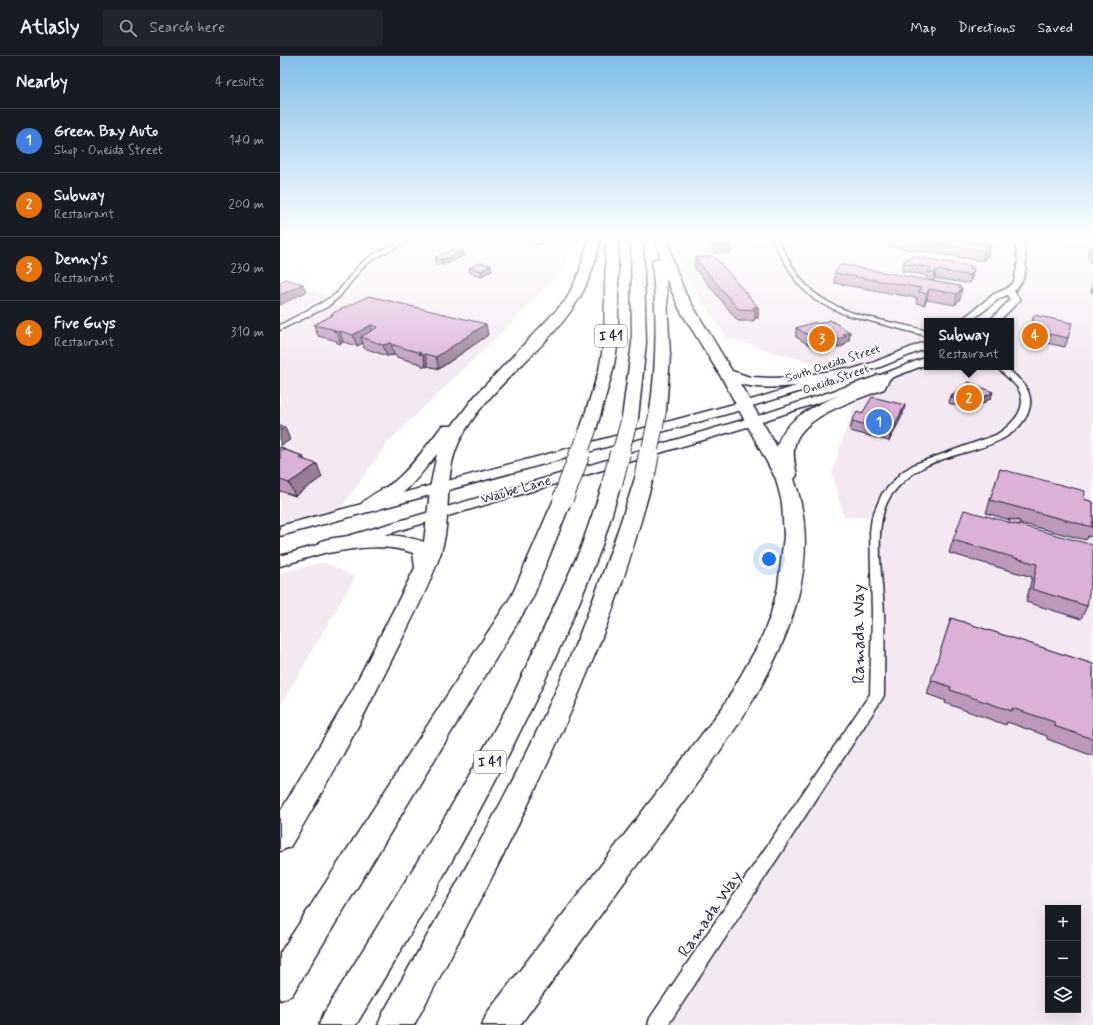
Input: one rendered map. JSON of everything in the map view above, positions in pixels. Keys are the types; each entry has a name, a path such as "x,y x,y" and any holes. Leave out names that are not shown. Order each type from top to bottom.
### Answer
{"highway":[{"path":"369,506 389,495 403,484 445,434 466,417 570,303 580,284"},
{"name":"I 41","path":"280,983 522,597 563,499 588,430 606,370 610,342 611,284"},
{"name":"I 41","path":"336,1025 376,961 458,821 521,706 590,550 612,484 630,418 639,343 638,284"},
{"path":"395,1025 476,879 566,695 614,574 635,513 645,475 658,411 664,367 664,325 660,284"},
{"path":"674,284 699,333 728,374 753,421 771,448 788,487"},
{"path":"728,374 748,381 765,382 789,381 846,373"},
{"path":"499,1025 732,714 756,674 781,617 791,571 793,527 785,452 791,433 806,419 834,405 879,386 882,378"},
{"path":"280,836 312,787 353,713 425,568 434,544 438,513 440,472 445,455 466,417"},
{"path":"328,546 393,541 410,543 423,549 425,568"}],"main road":[{"name":"Waube Lane","path":"280,531 745,405"},
{"name":"Waube Lane","path":"280,561 753,421"}],"street":[{"path":"280,328 324,305 338,295 347,284"},
{"path":"803,284 818,298 858,315 900,325 924,333"},
{"path":"969,318 997,296 1009,291 1017,284"},
{"path":"997,318 1015,300 1009,291"},
{"path":"981,318 992,310 997,296"},
{"name":"South Oneida Street","path":"745,405 876,365 924,345"},
{"path":"882,378 895,368 924,355"},
{"name":"Oneida Street","path":"753,421 882,378 924,361"},
{"name":"Ramada Way","path":"657,1025 876,695 878,613 875,532 877,516 887,494 906,474 918,466 999,437 1014,427 1023,416 1026,399 1022,388 1004,370"}],"shaded area":[{"path":"280,284 288,284 329,295 280,322"},
{"path":"354,284 549,284 502,332 389,441 341,508 280,526 280,332 336,301 351,289"},
{"path":"691,284 1093,284 1093,1025 657,1025 877,695 876,517 844,517 832,472 854,405 892,374 924,361 924,370 1014,370 1014,318 997,318 1015,300 1009,291 969,318 924,318 924,345 846,373 727,338"},
{"path":"319,563 326,563 355,577 280,706 280,573"}],"building":[{"path":"280,284 303,284 280,295"},
{"path":"717,284 738,284 758,307 753,307 755,310 738,309"},
{"path":"899,284 950,284 960,286 959,288 962,288 957,294 929,289 927,294 919,292 921,288"},
{"path":"369,296 486,324 436,357 419,354 421,353 393,345 391,343 383,345 361,337 378,327 371,325 353,335 314,325 333,315 331,314"},
{"path":"1034,315 1072,323 1068,338 1030,330"},
{"path":"830,320 850,332 843,334 846,336 838,339 835,337 820,342 796,328 815,322 818,324"},
{"path":"969,382 993,392 974,403 968,401 966,403 951,397 954,395 951,395"},
{"path":"872,397 905,405 891,432 852,421 857,412 862,414"},
{"path":"280,447 303,456 299,458 317,464 289,483 280,480"},
{"path":"1000,469 1085,491 1084,499 1093,502 1092,527 990,500"},
{"path":"964,510 1093,545 1093,567 1087,606 1032,589 1037,564 953,540"},
{"path":"1010,519 1020,521 1019,525 1009,523"},
{"path":"951,618 1093,664 1093,739 1054,726 1054,722 1012,708 1012,711 950,690 951,687 931,680"}],"place":[{"name":"Five Guys","path":"1035,336"},
{"name":"Denny's","path":"822,339"},
{"name":"Subway","path":"969,398"},
{"name":"Green Bay Auto","path":"879,422"}]}
